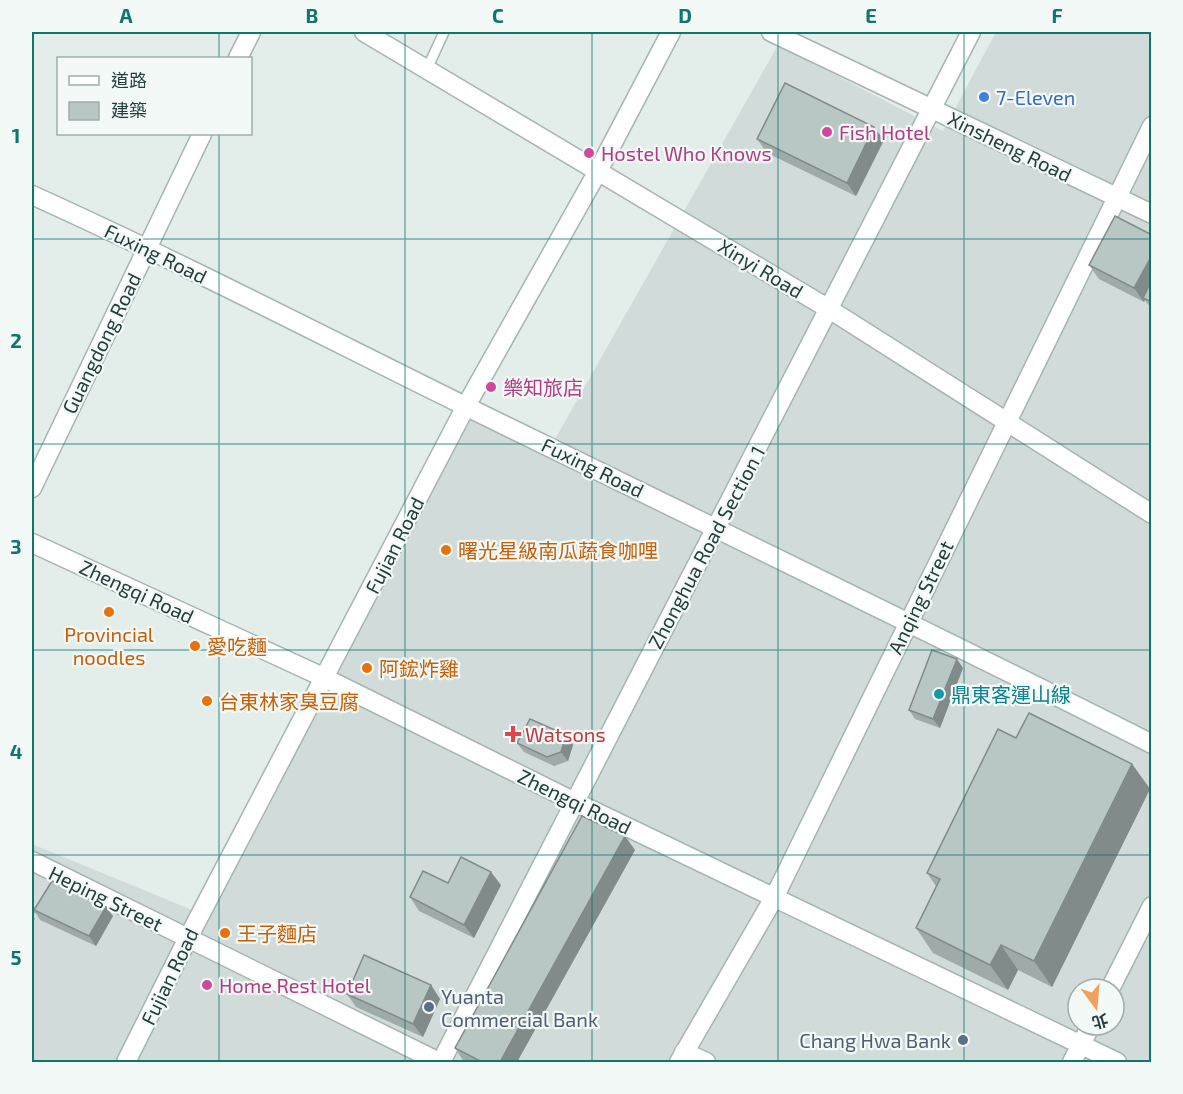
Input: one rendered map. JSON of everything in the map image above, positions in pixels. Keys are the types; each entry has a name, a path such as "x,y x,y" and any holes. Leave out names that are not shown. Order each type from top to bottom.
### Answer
{"street":[{"path":"238,57 251,32"},
{"name":"Xinyi Road","path":"364,32 829,309 1006,424 1152,514"},
{"name":"Fujian Road","path":"126,1062 188,938 466,406 598,171 670,32"},
{"name":"Xinsheng Road","path":"771,32 1152,214"},
{"name":"Zhonghua Road Section 1","path":"440,1062 573,801 718,527 971,32"},
{"name":"Anqing Street","path":"682,1057 774,896 1152,126"},
{"name":"Guangdong Road","path":"32,488 202,135"},
{"name":"Fuxing Road","path":"32,195 147,247 466,406 718,527 1152,744"},
{"name":"Zhengqi Road","path":"32,543 325,678 573,801 1117,1062"},
{"name":"Heping Street","path":"32,861 440,1062"},
{"path":"1116,977 1152,906"},
{"path":"1072,1062 1086,1037"},
{"path":"682,1057 706,1062"}],"lane":[{"path":"427,69 444,32"}],"path":[{"path":"32,920 59,875"}],"shaded area":[{"path":"996,32 1151,32 1151,1062 32,1062 32,844 197,912 466,396 554,441 778,45 943,131"}],"building":[{"path":"785,83 874,127 847,183 757,139"},
{"path":"1115,216 1152,235 1152,255 1134,288 1089,265"},
{"path":"1152,280 1152,302 1143,298"},
{"path":"932,650 957,659 933,719 909,710"},
{"path":"1029,713 1132,764 1034,961 1001,945 990,965 916,928 940,879 927,873 998,729 1016,738"},
{"path":"530,719 566,735 561,752 547,757 517,743"},
{"path":"582,816 625,836 500,1062 482,1062 455,1048"},
{"path":"461,857 491,872 464,925 410,897 423,871 448,883"},
{"path":"52,881 106,907 89,936 34,910"},
{"path":"364,955 431,985 413,1024 347,994"}],"place":[{"name":"7-Eleven","path":"984,97"},
{"name":"Fish Hotel","path":"827,132"},
{"name":"Hostel Who Knows","path":"589,153"},
{"name":"樂知旅店","path":"491,387"},
{"name":"曙光星級南瓜蔬食咖哩","path":"446,550"},
{"name":"Provincial noodles","path":"109,612"},
{"name":"愛吃麵","path":"195,646"},
{"name":"阿鋐炸雞","path":"367,668"},
{"name":"鼎東客運山線","path":"939,694"},
{"name":"台東林家臭豆腐","path":"207,701"},
{"name":"Watsons","path":"513,734"},
{"name":"王子麵店","path":"225,933"},
{"name":"Home Rest Hotel","path":"207,985"},
{"name":"Yuanta Commercial Bank","path":"429,1007"},
{"name":"Chang Hwa Bank","path":"963,1040"}]}
